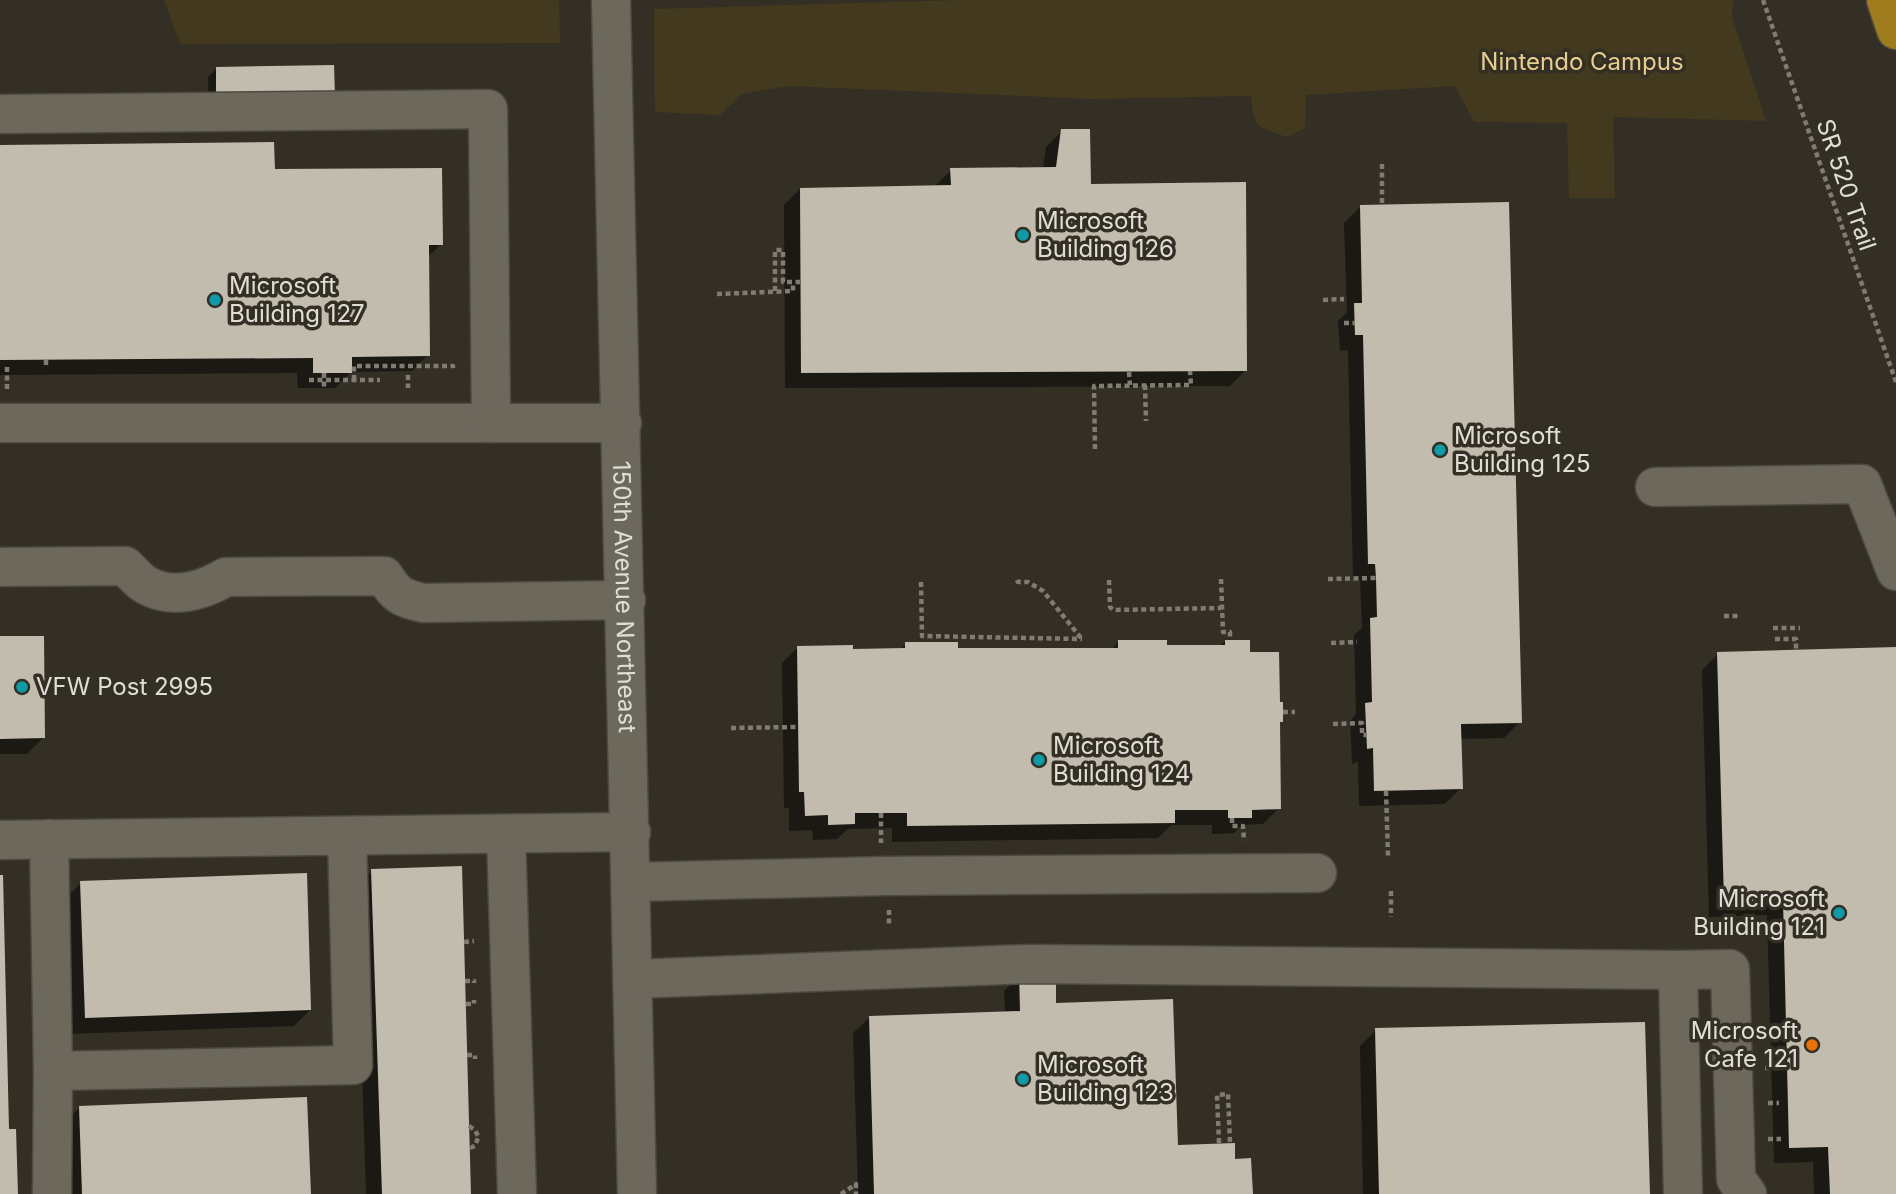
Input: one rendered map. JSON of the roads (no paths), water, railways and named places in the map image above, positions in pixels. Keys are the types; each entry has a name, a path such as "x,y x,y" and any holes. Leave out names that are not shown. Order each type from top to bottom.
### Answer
{"highway":[{"path":"1886,0 1896,30"}],"street":[{"name":"150th Avenue Northeast","path":"611,0 637,1194"},
{"path":"0,114 488,109 491,423"},
{"path":"3,410 491,423 622,423"},
{"path":"1655,487 1862,484 1896,571"},
{"path":"0,567 125,566 145,585 167,593 190,592 226,577 384,576 394,592 423,603 626,600"},
{"path":"0,840 631,832"},
{"path":"506,834 517,1194"},
{"path":"53,1071 353,1065 347,836"},
{"path":"49,839 52,1194"},
{"path":"632,882 884,876 1317,873"},
{"path":"633,979 1028,964 1730,969 1741,1187 1683,1187 1678,970"}],"place":[{"name":"Microsoft Building 126","path":"1023,235"},
{"name":"Microsoft Building 127","path":"215,300"},
{"name":"Microsoft Building 125","path":"1440,450"},
{"name":"VFW Post 2995","path":"22,687"},
{"name":"Microsoft Building 124","path":"1039,760"},
{"name":"Microsoft Building 121","path":"1839,913"},
{"name":"Microsoft Cafe 121","path":"1812,1045"},
{"name":"Microsoft Building 123","path":"1023,1079"}],"park label":[{"name":"Nintendo Campus","path":"1582,62"}]}
